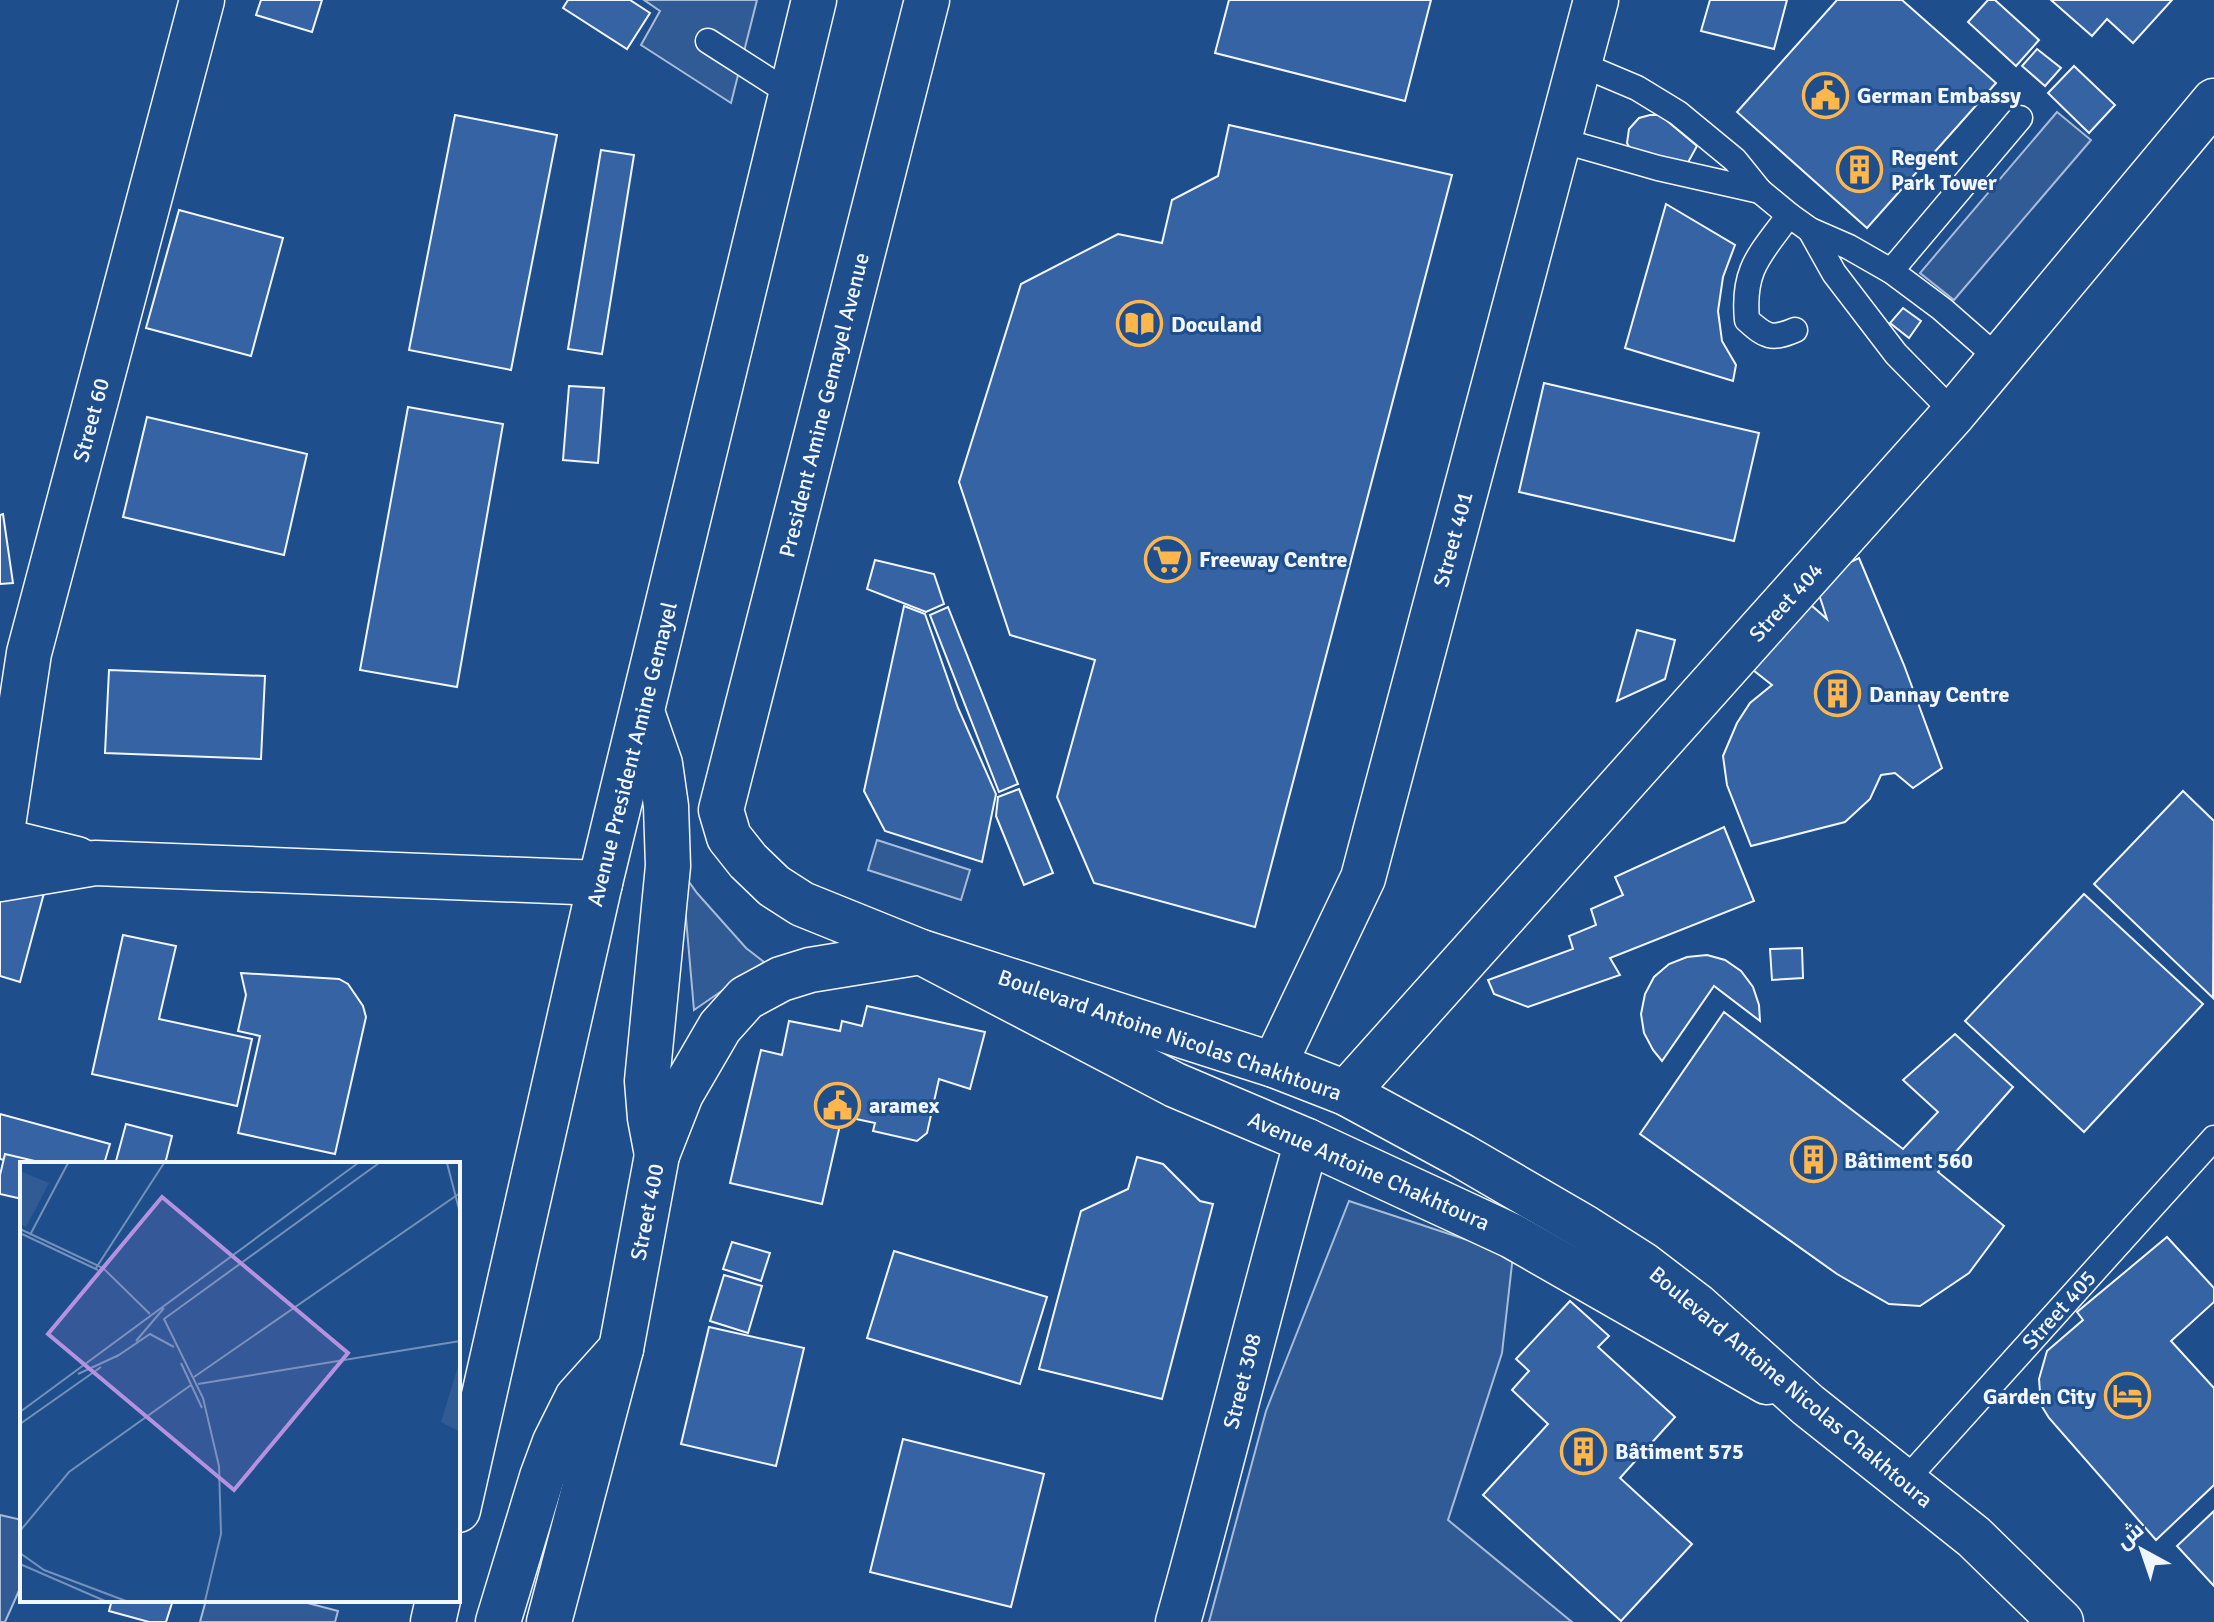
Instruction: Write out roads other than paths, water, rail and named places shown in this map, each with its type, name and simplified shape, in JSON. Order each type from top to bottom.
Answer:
[{"type":"main road","name":"Street 60","points":[[0,842],[29,653],[202,0]]},
{"type":"main road","name":"Avenue President Amine Gemayel","points":[[460,1501],[600,883],[814,0]]},
{"type":"main road","name":"President Amine Gemayel Avenue","points":[[921,952],[802,904],[774,886],[729,837],[721,810],[927,0]]},
{"type":"main road","name":"Street 401","points":[[1274,1065],[1363,878],[1596,0]]},
{"type":"main road","name":"Street 404","points":[[1346,1093],[1954,413],[2214,101]]},
{"type":"main road","points":[[642,712],[660,764],[666,806],[668,866],[647,1081],[657,1155]]},
{"type":"main road","points":[[0,842],[95,863],[600,883]]},
{"type":"main road","points":[[0,879],[95,863]]},
{"type":"main road","name":"Boulevard Antoine Nicolas Chakhtoura","points":[[921,952],[1274,1065],[1346,1093],[1584,1227],[1642,1264],[1697,1306],[1808,1405],[1974,1537],[2061,1622]]},
{"type":"main road","name":"Street 400","points":[[549,1622],[621,1349],[657,1155],[681,1094],[720,1027],[746,998],[781,979],[810,970],[921,952]]},
{"type":"main road","name":"Avenue Antoine Chakhtoura","points":[[921,952],[1175,1085],[1307,1141],[1512,1236],[1808,1405]]},
{"type":"main road","name":"Street 308","points":[[1178,1622],[1307,1141]]},
{"type":"main road","points":[[498,1622],[555,1442],[577,1398],[621,1349]]},
{"type":"main road","points":[[433,1622],[438,1602]]},
{"type":"lane","points":[[708,41],[791,94]]},
{"type":"lane","points":[[1580,64],[1637,88],[1678,113],[1735,160],[1760,191],[1789,215],[1810,230],[1849,247],[1891,271],[1942,309],[1999,359]]},
{"type":"lane","points":[[1891,271],[2020,118]]},
{"type":"lane","points":[[1560,140],[1658,168],[1760,191]]},
{"type":"lane","points":[[1789,215],[1757,259],[1749,275],[1745,297],[1747,320],[1762,333],[1778,337],[1795,330]]},
{"type":"lane","points":[[1810,230],[1834,273],[1896,354],[1954,413]]},
{"type":"lane","name":"Street 405","points":[[1904,1482],[2214,1138]]},
{"type":"place","name":"German Embassy","points":[[1826,95]]},
{"type":"place","name":"Regent Park Tower","points":[[1860,170]]},
{"type":"place","name":"Doculand","points":[[1140,324]]},
{"type":"place","name":"Freeway Centre","points":[[1168,559]]},
{"type":"place","name":"Dannay Centre","points":[[1838,694]]},
{"type":"place","name":"aramex","points":[[838,1105]]},
{"type":"place","name":"Bâtiment 560","points":[[1813,1160]]},
{"type":"place","name":"Garden City","points":[[2127,1396]]},
{"type":"place","name":"Bâtiment 575","points":[[1584,1451]]}]
